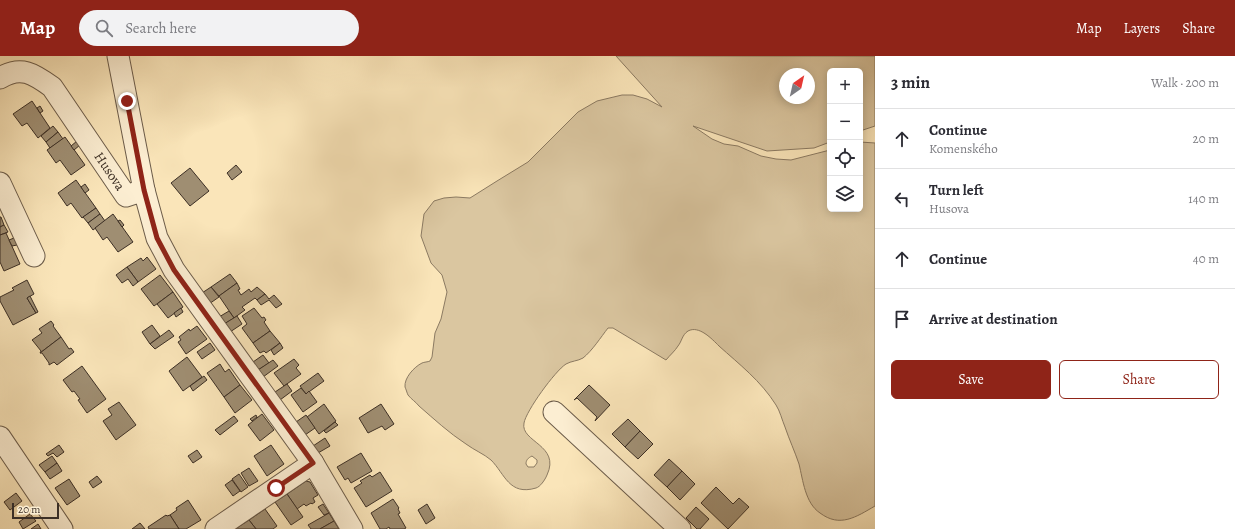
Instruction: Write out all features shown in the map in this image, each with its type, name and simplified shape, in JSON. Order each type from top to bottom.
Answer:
[{"type":"street","points":[[118,56],[144,190]]},
{"type":"street","name":"Husova","points":[[0,78],[8,73],[22,71],[36,75],[52,87],[126,196],[144,190],[157,238],[174,270],[313,463],[352,529]]},
{"type":"street","points":[[0,183],[34,256]]},
{"type":"street","points":[[554,412],[680,529]]},
{"type":"street","points":[[0,437],[62,529]]},
{"type":"street","points":[[216,529],[313,463]]},
{"type":"shaded area","points":[[616,56],[875,56],[875,126],[863,130],[863,68],[827,68],[827,143],[814,148],[767,151],[693,126],[712,139],[724,144],[738,146],[761,156],[776,159],[791,160],[827,151],[827,212],[863,212],[863,142],[875,143],[875,506],[861,514],[848,519],[834,520],[815,509],[803,484],[799,464],[776,405],[764,388],[749,373],[701,331],[688,331],[683,336],[677,348],[666,360],[613,328],[608,328],[593,348],[583,358],[568,363],[561,368],[535,401],[524,423],[524,429],[528,435],[545,450],[549,457],[550,465],[547,475],[542,483],[536,488],[527,490],[514,486],[504,477],[491,460],[448,431],[408,395],[405,384],[410,373],[422,363],[430,361],[432,357],[435,333],[441,319],[447,292],[442,275],[431,263],[421,236],[424,214],[434,201],[456,197],[470,198],[528,162],[578,112],[597,101],[622,95],[633,95],[647,99],[662,107]],"holes":[[[532,456],[537,460],[534,467],[528,467],[526,464],[528,458]]]},
{"type":"building","points":[[32,101],[50,128],[38,138],[27,123],[22,126],[13,114]]},
{"type":"building","points":[[40,106],[43,111],[40,113],[37,108]]},
{"type":"building","points":[[53,126],[58,132],[46,142],[41,136]]},
{"type":"building","points":[[58,132],[63,139],[50,148],[46,142]]},
{"type":"building","points":[[65,137],[85,165],[71,175],[60,160],[56,163],[47,150]]},
{"type":"building","points":[[77,141],[80,145],[74,150],[71,146]]},
{"type":"building","points":[[236,165],[242,172],[232,180],[227,173]]},
{"type":"building","points":[[190,168],[209,191],[190,206],[171,183]]},
{"type":"building","points":[[76,180],[96,208],[82,218],[71,203],[67,206],[58,193]]},
{"type":"building","points":[[85,184],[89,190],[85,193],[81,187]]},
{"type":"building","points":[[96,208],[100,214],[88,223],[83,217]]},
{"type":"building","points":[[100,214],[105,221],[93,230],[88,223]]},
{"type":"building","points":[[113,214],[133,242],[118,252],[107,237],[103,240],[95,228]]},
{"type":"building","points":[[0,217],[4,225],[0,227]]},
{"type":"building","points":[[120,220],[124,225],[122,227],[118,221]]},
{"type":"building","points":[[4,225],[8,232],[0,235],[0,227]]},
{"type":"building","points":[[6,233],[20,264],[4,271],[0,262],[0,235]]},
{"type":"building","points":[[14,238],[17,245],[12,246],[9,240]]},
{"type":"building","points":[[147,257],[156,269],[138,282],[127,267],[141,258],[143,261]]},
{"type":"building","points":[[127,267],[138,282],[133,286],[128,279],[122,283],[116,275]]},
{"type":"building","points":[[230,274],[237,283],[219,296],[211,287]]},
{"type":"building","points":[[160,275],[173,292],[154,306],[141,289]]},
{"type":"building","points":[[27,280],[34,294],[27,298],[36,313],[13,325],[0,301],[0,297],[14,290],[12,288]]},
{"type":"building","points":[[237,283],[240,289],[238,290],[241,295],[249,289],[251,292],[257,287],[265,294],[257,300],[255,298],[242,307],[245,310],[234,318],[219,296]]},
{"type":"building","points":[[211,287],[219,297],[209,304],[202,293]]},
{"type":"building","points":[[173,292],[183,307],[168,318],[157,304]]},
{"type":"building","points":[[265,294],[269,299],[274,295],[282,304],[276,308],[269,300],[261,305],[257,300]]},
{"type":"building","points":[[30,296],[38,312],[36,313],[27,298]]},
{"type":"building","points":[[181,308],[183,312],[176,317],[174,313]]},
{"type":"building","points":[[254,308],[262,318],[264,317],[266,320],[264,322],[270,331],[253,343],[242,328],[247,324],[242,316]]},
{"type":"building","points":[[229,311],[234,318],[224,324],[219,317]]},
{"type":"building","points":[[237,316],[242,324],[230,332],[224,324]]},
{"type":"building","points":[[51,321],[61,337],[40,353],[41,351],[32,340],[42,333],[39,329]]},
{"type":"building","points":[[152,325],[160,336],[150,344],[142,332]]},
{"type":"building","points":[[197,326],[207,339],[186,354],[178,342],[181,340],[179,337],[189,329],[190,331]]},
{"type":"building","points":[[169,330],[174,336],[155,349],[150,344]]},
{"type":"building","points":[[270,331],[280,343],[266,353],[264,351],[260,353],[253,343]]},
{"type":"building","points":[[61,337],[69,349],[71,348],[74,352],[57,365],[54,362],[49,365],[42,353],[40,353]]},
{"type":"building","points":[[210,343],[215,350],[202,359],[197,352]]},
{"type":"building","points":[[280,343],[283,348],[274,355],[271,350]]},
{"type":"building","points":[[263,355],[269,363],[258,370],[253,362]]},
{"type":"building","points":[[187,357],[202,377],[183,391],[169,371]]},
{"type":"building","points":[[294,359],[299,365],[296,368],[301,374],[284,386],[274,373]]},
{"type":"building","points":[[273,360],[278,366],[263,377],[258,370]]},
{"type":"building","points":[[220,364],[225,372],[229,369],[240,385],[224,397],[207,373]]},
{"type":"building","points":[[82,366],[106,399],[87,413],[78,400],[80,399],[74,391],[72,392],[63,380]]},
{"type":"building","points":[[318,373],[324,381],[306,394],[300,386]]},
{"type":"building","points":[[204,376],[207,380],[193,391],[190,386]]},
{"type":"building","points":[[287,384],[292,391],[280,400],[275,392]]},
{"type":"building","points":[[240,385],[252,400],[235,413],[224,397]]},
{"type":"building","points":[[589,385],[610,405],[595,421],[597,417],[577,398],[574,400]]},
{"type":"building","points":[[301,388],[306,394],[309,391],[317,402],[303,412],[291,395]]},
{"type":"building","points":[[119,402],[136,425],[116,440],[103,421],[112,415],[108,409]]},
{"type":"building","points":[[324,404],[336,421],[319,434],[307,417]]},
{"type":"building","points":[[381,404],[394,424],[385,430],[382,426],[368,433],[359,418]]},
{"type":"building","points":[[262,414],[274,430],[260,441],[248,425]]},
{"type":"building","points":[[256,415],[257,417],[252,421],[250,419]]},
{"type":"building","points":[[306,415],[315,428],[305,435],[296,422]]},
{"type":"building","points":[[234,416],[238,421],[220,435],[215,430]]},
{"type":"building","points":[[628,419],[640,431],[625,447],[612,434]]},
{"type":"building","points":[[335,422],[338,425],[326,433],[324,431]]},
{"type":"building","points":[[640,431],[653,444],[638,459],[625,447]]},
{"type":"building","points":[[325,438],[330,446],[318,453],[313,446]]},
{"type":"building","points":[[59,445],[64,452],[57,457],[53,453],[48,456],[46,454]]},
{"type":"building","points":[[271,445],[284,464],[267,476],[254,456]]},
{"type":"building","points":[[197,450],[202,457],[193,463],[188,456]]},
{"type":"building","points":[[361,453],[372,471],[351,483],[348,478],[345,480],[337,467]]},
{"type":"building","points":[[52,456],[57,463],[45,472],[39,465]]},
{"type":"building","points":[[669,459],[682,471],[667,487],[654,475]]},
{"type":"building","points":[[57,463],[62,471],[50,479],[45,472]]},
{"type":"building","points":[[249,468],[258,481],[249,486],[241,473]]},
{"type":"building","points":[[682,471],[695,484],[680,500],[667,487]]},
{"type":"building","points":[[380,472],[392,491],[366,507],[354,488],[362,483],[360,481],[370,475],[372,477]]},
{"type":"building","points":[[239,474],[248,487],[241,492],[232,479]]},
{"type":"building","points":[[97,476],[102,482],[93,488],[89,482]]},
{"type":"building","points":[[69,479],[80,496],[67,505],[55,488]]},
{"type":"building","points":[[232,480],[240,491],[233,496],[225,485]]},
{"type":"building","points":[[306,481],[310,482],[318,495],[313,498],[315,502],[312,504],[311,503],[306,506],[304,504],[297,509],[287,494]]},
{"type":"building","points":[[716,487],[733,504],[739,498],[749,507],[728,529],[701,503]]},
{"type":"building","points":[[16,493],[22,501],[10,510],[4,502]]},
{"type":"building","points":[[287,494],[303,517],[291,525],[275,502]]},
{"type":"building","points":[[393,499],[399,508],[400,513],[398,514],[406,528],[390,529],[389,527],[386,529],[380,529],[371,513]]},
{"type":"building","points":[[188,500],[201,520],[186,529],[179,529],[170,515],[177,510],[176,508]]},
{"type":"building","points":[[323,504],[329,513],[324,515],[318,507]]},
{"type":"building","points":[[427,504],[435,518],[426,524],[418,510]]},
{"type":"building","points":[[696,507],[709,519],[700,529],[697,529],[686,518]]},
{"type":"building","points":[[265,509],[277,526],[273,529],[256,529],[249,520]]},
{"type":"building","points":[[329,513],[334,521],[320,529],[311,529],[308,525]]},
{"type":"building","points":[[30,514],[36,521],[23,529],[19,522]]},
{"type":"building","points":[[166,515],[170,515],[179,529],[149,529],[148,527]]},
{"type":"building","points":[[249,520],[256,529],[235,529]]},
{"type":"building","points":[[334,521],[339,529],[320,529]]},
{"type":"building","points":[[140,523],[145,529],[132,529]]},
{"type":"building","points":[[38,524],[41,529],[31,529]]},
{"type":"route","points":[[127,101],[144,190],[157,238],[174,270],[313,463],[276,488]]}]
